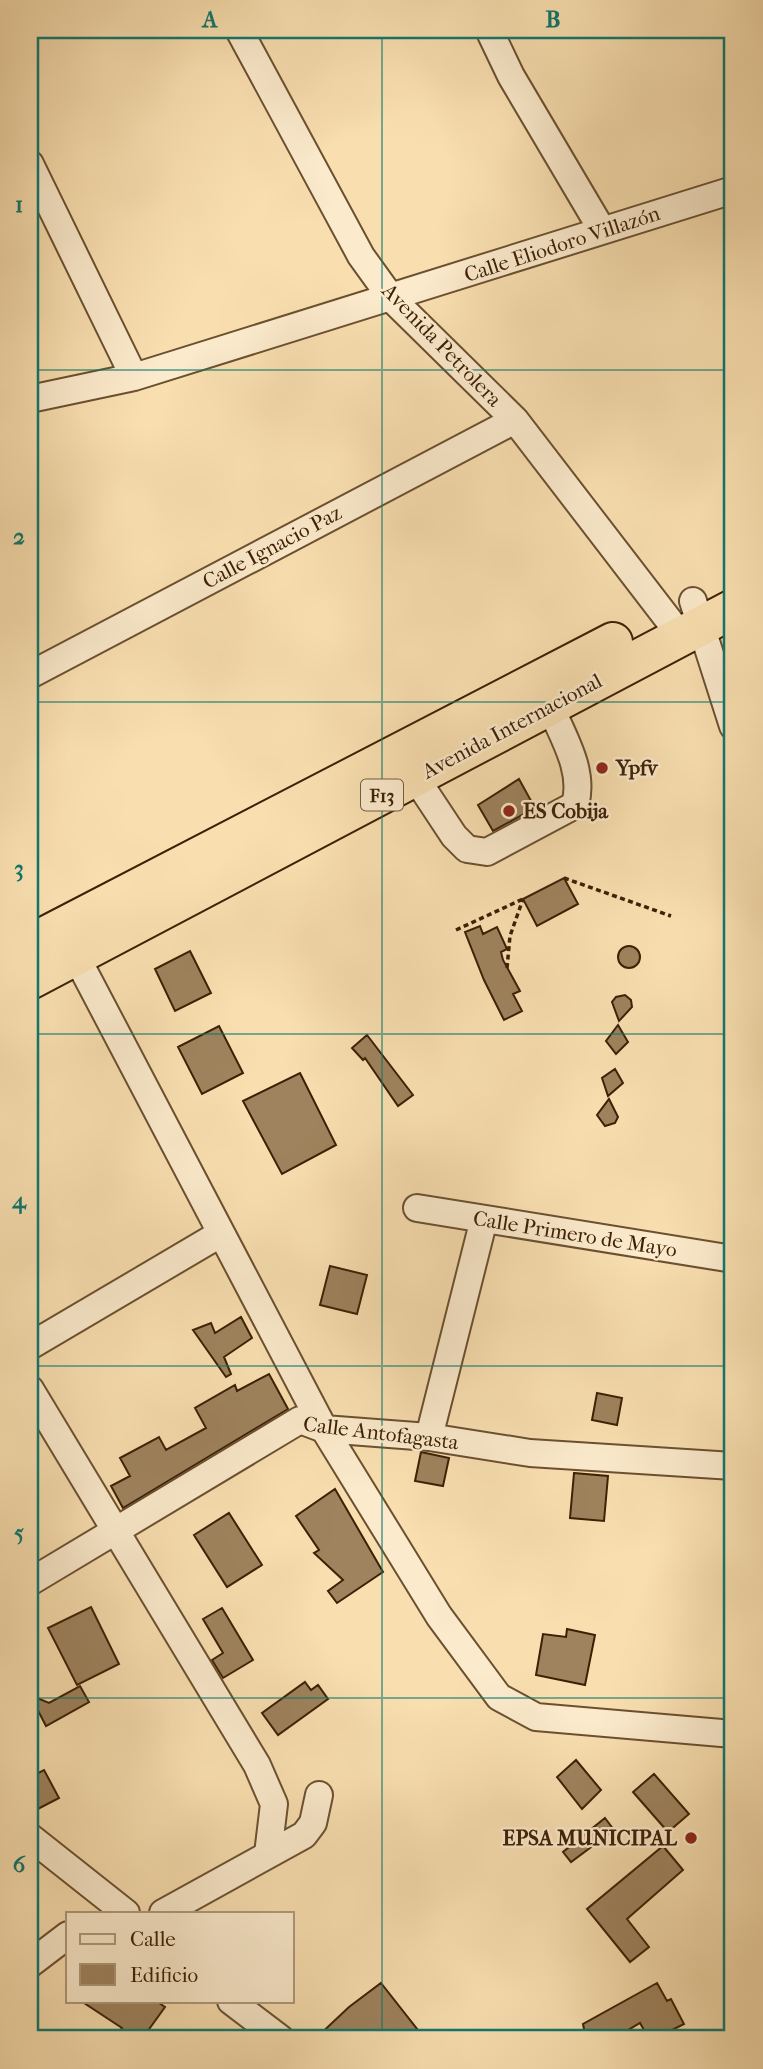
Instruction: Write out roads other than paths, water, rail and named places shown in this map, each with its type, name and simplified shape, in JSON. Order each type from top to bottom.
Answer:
[{"type":"highway","name":"Avenida Internacional","points":[[56,943],[415,777],[550,706],[695,617],[733,580]]},
{"type":"highway","name":"Avenida Internacional","points":[[30,980],[56,943],[695,617]]},
{"type":"street","name":"Avenida Petrolera","points":[[239,30],[361,256],[392,299],[515,419],[695,617],[733,726]]},
{"type":"street","points":[[489,30],[511,76],[602,230]]},
{"type":"street","points":[[30,164],[134,377]]},
{"type":"street","name":"Calle Eliodoro Villazón","points":[[30,399],[134,377],[392,299],[733,190]]},
{"type":"street","name":"Calle Ignacio Paz","points":[[30,675],[515,419]]},
{"type":"street","points":[[415,777],[454,836],[467,849],[487,852],[575,805],[579,789],[576,771],[550,706]]},
{"type":"street","points":[[56,943],[220,1234],[324,1429],[439,1616],[499,1697],[536,1717],[733,1734]]},
{"type":"street","name":"Calle Primero de Mayo","points":[[417,1208],[733,1259]]},
{"type":"street","points":[[429,1437],[484,1219]]},
{"type":"street","points":[[30,1346],[220,1234]]},
{"type":"street","points":[[30,1388],[257,1765],[274,1804],[268,1854]]},
{"type":"street","name":"Calle Antofagasta","points":[[30,1582],[300,1420],[324,1429],[429,1437],[530,1452],[733,1466]]},
{"type":"street","points":[[165,1912],[304,1835],[313,1823],[319,1795]]},
{"type":"street","points":[[30,1838],[113,1910]]},
{"type":"street","points":[[30,1964],[66,1937]]},
{"type":"street","points":[[232,2002],[281,2039]]},
{"type":"place","name":"Ypfv","points":[[602,768]]},
{"type":"place","name":"ES Cobija","points":[[509,811]]},
{"type":"place","name":"EPSA MUNICIPAL","points":[[691,1838]]}]
